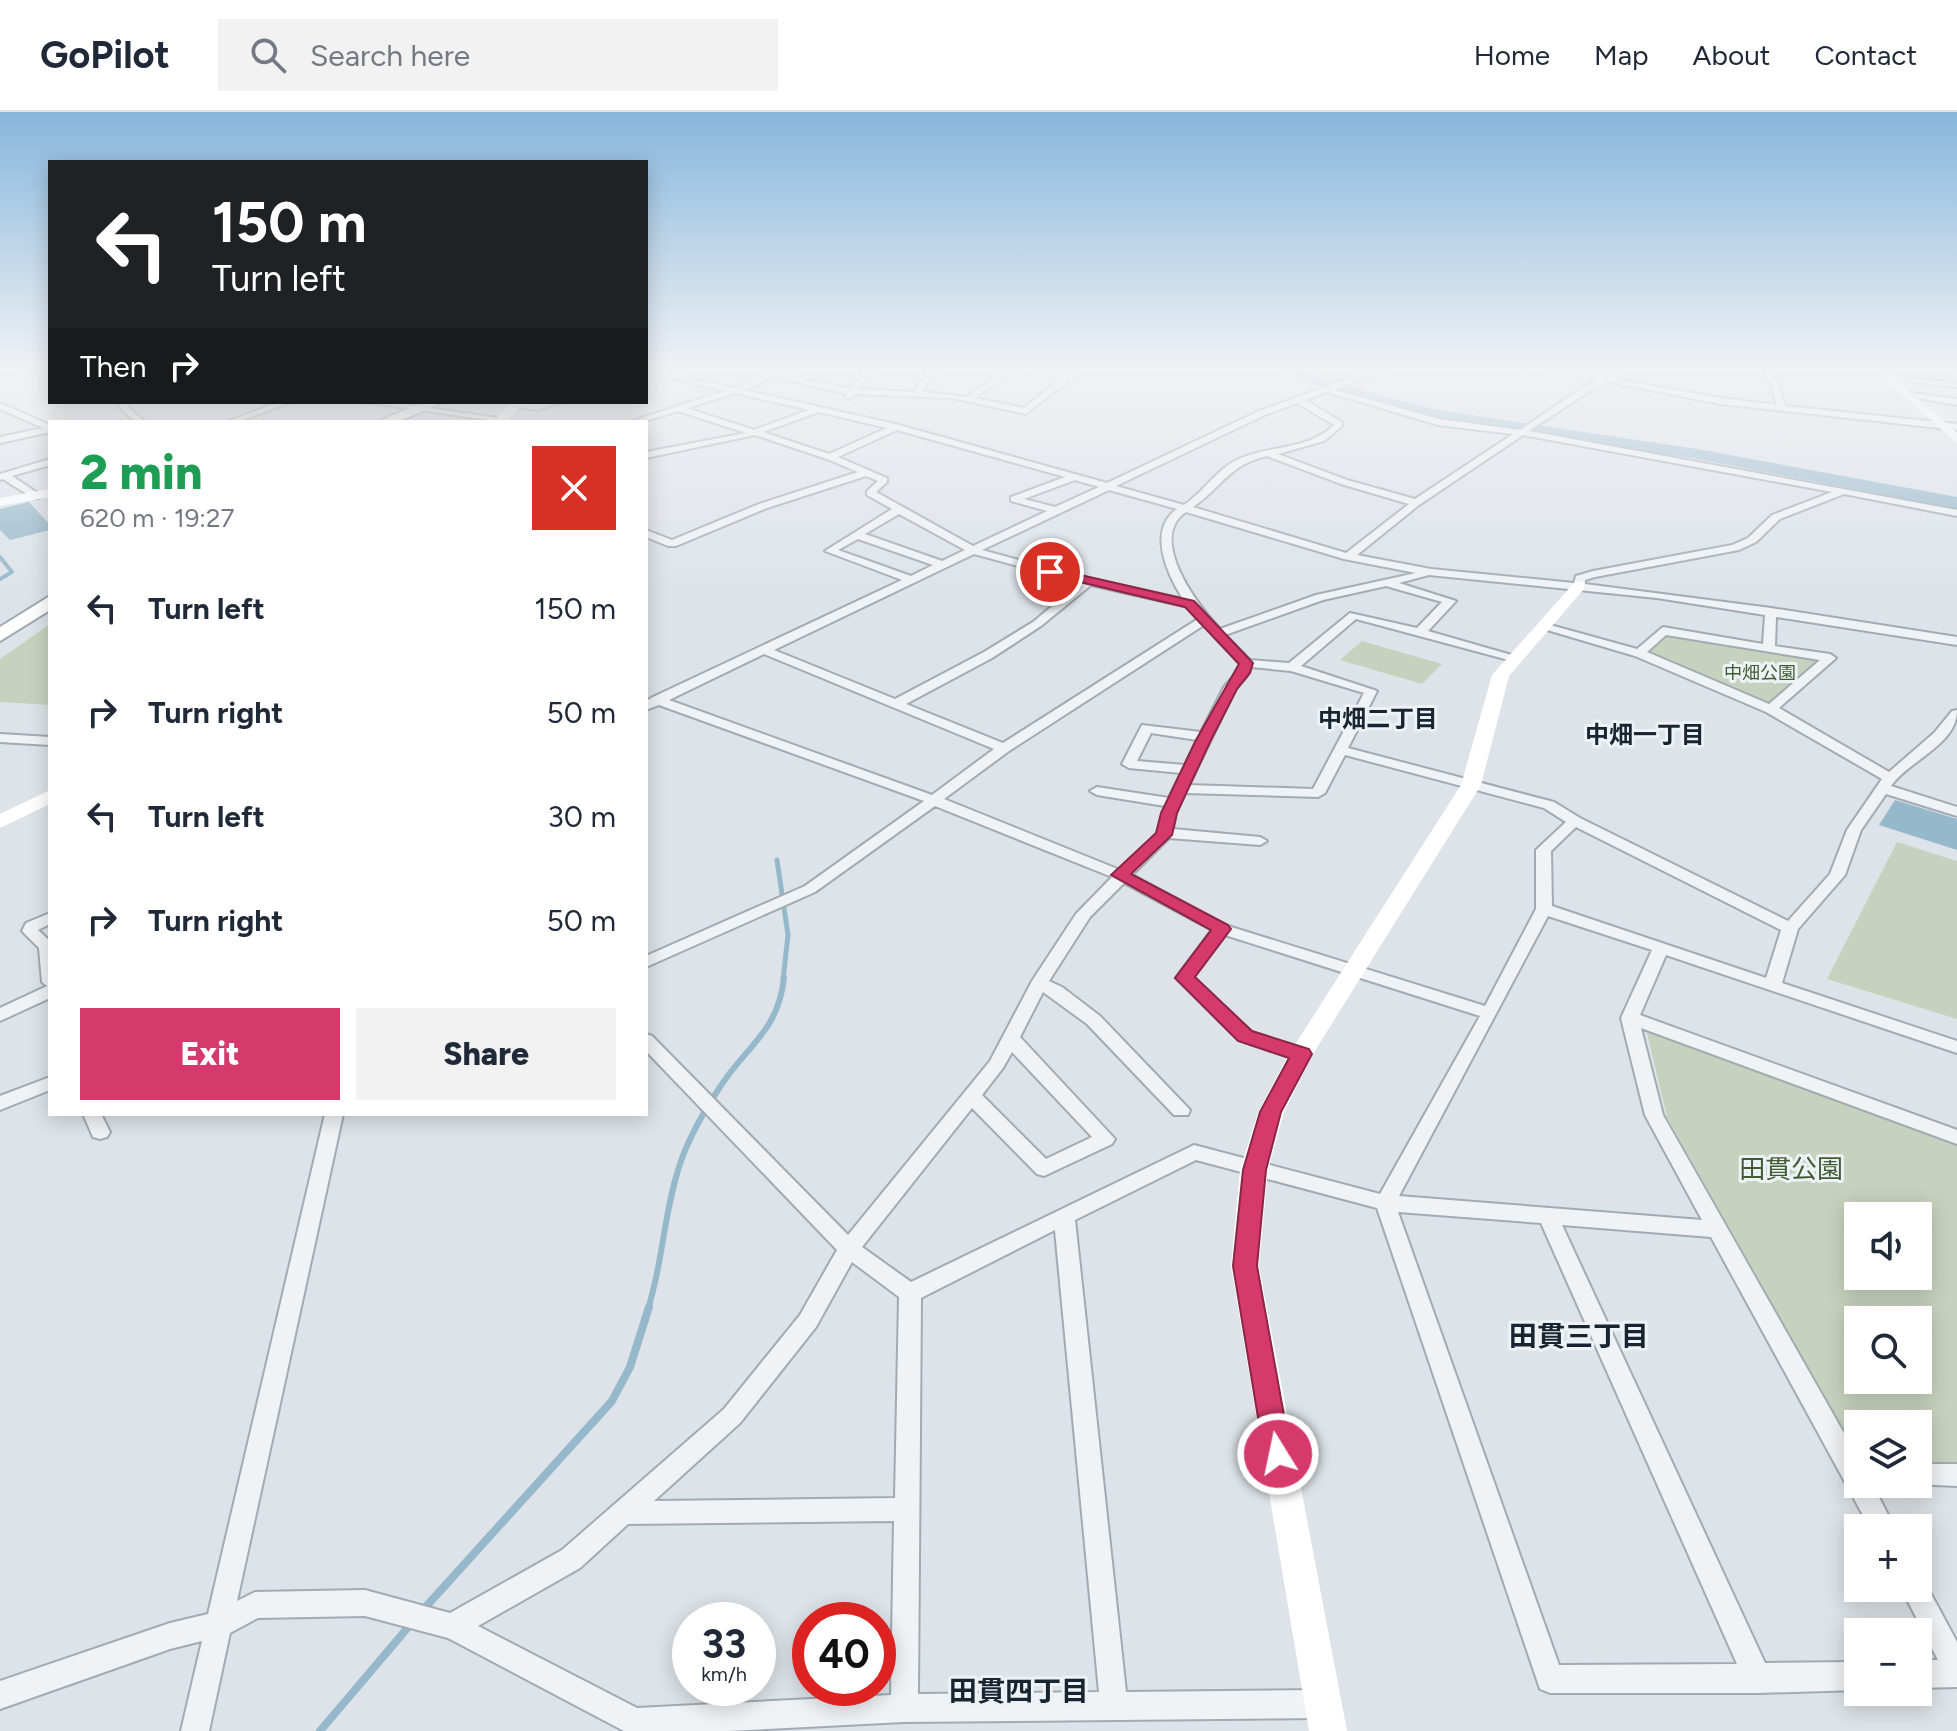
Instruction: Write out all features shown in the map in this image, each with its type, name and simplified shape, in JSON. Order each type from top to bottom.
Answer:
[{"type":"main road","points":[[0,635],[48,603]]},
{"type":"street","points":[[648,455],[700,445]]},
{"type":"street","points":[[789,445],[830,457],[884,480],[870,493],[974,551],[1088,582],[1190,604]]},
{"type":"street","points":[[830,457],[857,445]]},
{"type":"street","points":[[959,445],[1348,557],[1431,572],[1579,586],[1771,611],[1957,641]]},
{"type":"street","points":[[652,703],[1198,445]]},
{"type":"street","points":[[1097,791],[1177,796],[1318,793],[1371,691],[1292,667],[1246,663],[1190,604],[1179,587],[1168,548],[1168,524],[1175,515],[1188,509],[1238,462],[1302,445]]},
{"type":"street","points":[[1348,557],[1416,503],[1501,445]]},
{"type":"street","points":[[1588,445],[1957,513]]},
{"type":"street","points":[[1269,453],[1344,482],[1416,503]]},
{"type":"street","points":[[2,476],[48,463]]},
{"type":"street","points":[[648,534],[672,544],[774,502],[866,473]]},
{"type":"street","points":[[2,476],[43,494]]},
{"type":"street","points":[[1057,511],[1014,499],[1075,477]]},
{"type":"street","points":[[0,1695],[170,1636],[220,1624],[255,1605],[365,1603],[452,1626],[635,1726],[904,1708],[1114,1706],[1325,1717],[1245,1266],[1254,1170],[1271,1112],[1301,1054],[1471,785],[1501,675],[1579,586],[1580,578],[1735,548],[1752,540],[1776,517],[1843,491]]},
{"type":"street","points":[[0,502],[43,494]]},
{"type":"street","points":[[900,509],[830,551],[912,580]]},
{"type":"street","points":[[857,535],[943,565]]},
{"type":"street","points":[[1219,633],[1320,597],[1431,572]]},
{"type":"street","points":[[894,705],[1024,632],[1088,582]]},
{"type":"street","points":[[1386,582],[1450,601],[1419,633]]},
{"type":"street","points":[[1769,647],[1771,611]]},
{"type":"street","points":[[1292,667],[1354,615],[1516,658]]},
{"type":"street","points":[[648,961],[810,889],[1004,748],[1204,620]]},
{"type":"street","points":[[1543,627],[1639,653],[1771,709],[1887,783],[1957,812]]},
{"type":"street","points":[[1639,653],[1663,631],[1830,658],[1771,709]]},
{"type":"street","points":[[764,650],[1004,748]]},
{"type":"street","points":[[452,1626],[571,1559],[732,1416],[808,1321],[849,1249],[997,1064],[1039,983],[1084,914],[1164,833],[1189,770],[1230,687],[1243,673],[1246,663]]},
{"type":"street","points":[[652,703],[933,800],[1120,875],[1222,929],[1490,1013]]},
{"type":"street","points":[[1772,987],[1790,928],[1837,875],[1854,830],[1887,783],[1939,736],[1957,714]]},
{"type":"street","points":[[1189,770],[1129,764],[1147,728],[1205,737]]},
{"type":"street","points":[[0,738],[48,741]]},
{"type":"street","points":[[1342,750],[1549,805],[1575,821],[1790,928]]},
{"type":"street","points":[[0,822],[48,797]]},
{"type":"street","points":[[1575,821],[1543,850],[1544,909],[1385,1203],[1550,1679],[1844,1676]]},
{"type":"street","points":[[1164,833],[1260,841]]},
{"type":"street","points":[[1544,909],[1957,1047]]},
{"type":"street","points":[[48,919],[32,926],[30,931],[47,947],[48,959]]},
{"type":"street","points":[[1222,929],[1184,978],[1245,1036],[1301,1054]]},
{"type":"street","points":[[1660,950],[1630,1018],[1654,1115],[1844,1454]]},
{"type":"street","points":[[1039,983],[1053,987],[1094,1023],[1181,1110]]},
{"type":"street","points":[[0,1015],[48,992]]},
{"type":"street","points":[[1630,1018],[1957,1137]]},
{"type":"street","points":[[971,1095],[1044,1169],[1105,1139],[1010,1038]]},
{"type":"street","points":[[648,1042],[849,1249],[910,1293]]},
{"type":"street","points":[[0,1103],[48,1084]]},
{"type":"street","points":[[93,1116],[100,1132]]},
{"type":"street","points":[[195,1731],[334,1116]]},
{"type":"street","points":[[910,1293],[1194,1152],[1385,1203],[1716,1229]]},
{"type":"street","points":[[1548,1216],[1758,1679]]},
{"type":"street","points":[[1064,1217],[1114,1706]]},
{"type":"street","points":[[904,1708],[910,1293]]},
{"type":"street","points":[[1932,1475],[1957,1475]]},
{"type":"street","points":[[625,1513],[907,1509]]},
{"type":"street","points":[[1921,1602],[1957,1671],[1932,1673]]},
{"type":"green space","points":[[48,625],[48,705],[0,702],[0,659]]},
{"type":"green space","name":"中畑公園","points":[[1668,635],[1821,659],[1767,703],[1648,653]]},
{"type":"green space","points":[[1362,641],[1442,664],[1422,684],[1340,660]]},
{"type":"green space","points":[[1897,842],[1957,861],[1957,1019],[1827,979]]},
{"type":"green space","name":"田貫公園","points":[[1646,1029],[1957,1143],[1957,1464],[1932,1464],[1932,1410],[1844,1410],[1844,1431],[1667,1117]]},
{"type":"water","points":[[29,502],[48,523],[48,530],[10,540],[0,530],[0,509]]},
{"type":"water","points":[[1895,800],[1957,819],[1957,850],[1879,825]]},
{"type":"waterway","points":[[1634,445],[1957,503]]},
{"type":"waterway","points":[[0,557],[12,572],[0,579]]},
{"type":"waterway","points":[[777,860],[788,935],[783,980]]},
{"type":"waterway","points":[[648,1309],[670,1200],[684,1154],[697,1124],[720,1087],[768,1025],[781,997],[784,978]]},
{"type":"waterway","points":[[422,1611],[612,1401],[630,1367],[649,1307]]},
{"type":"waterway","points":[[320,1731],[410,1625]]},
{"type":"district","name":"中畑二丁目","points":[[1378,718]]},
{"type":"district","name":"中畑一丁目","points":[[1645,734]]},
{"type":"district","name":"田貫三丁目","points":[[1579,1336]]},
{"type":"district","name":"田貫四丁目","points":[[1019,1691]]},
{"type":"route","points":[[1050,572],[1190,604],[1246,663],[1203,740],[1169,813],[1164,835],[1120,875],[1222,929],[1184,978],[1245,1036],[1301,1054],[1271,1112],[1254,1170],[1245,1266],[1278,1454]]}]
